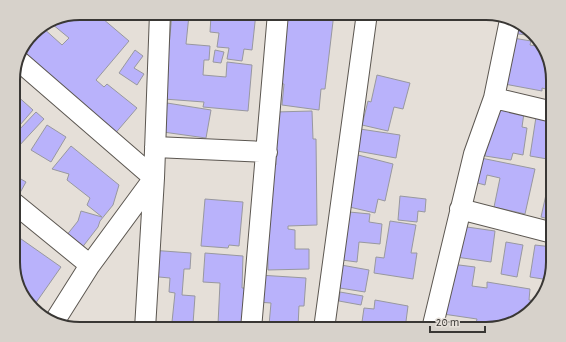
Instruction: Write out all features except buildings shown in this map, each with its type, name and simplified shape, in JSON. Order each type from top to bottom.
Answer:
[{"type":"street","points":[[145,322],[154,178],[160,20]]},
{"type":"street","points":[[252,322],[277,20]]},
{"type":"street","points":[[325,322],[366,20]]},
{"type":"street","points":[[434,322],[474,154],[494,98],[509,25]]},
{"type":"street","points":[[22,64],[154,178]]},
{"type":"street","points":[[494,98],[546,110]]},
{"type":"street","points":[[155,148],[267,152]]},
{"type":"street","points":[[57,317],[90,265],[154,178]]},
{"type":"street","points":[[20,208],[90,265]]},
{"type":"street","points":[[460,209],[546,231]]}]
